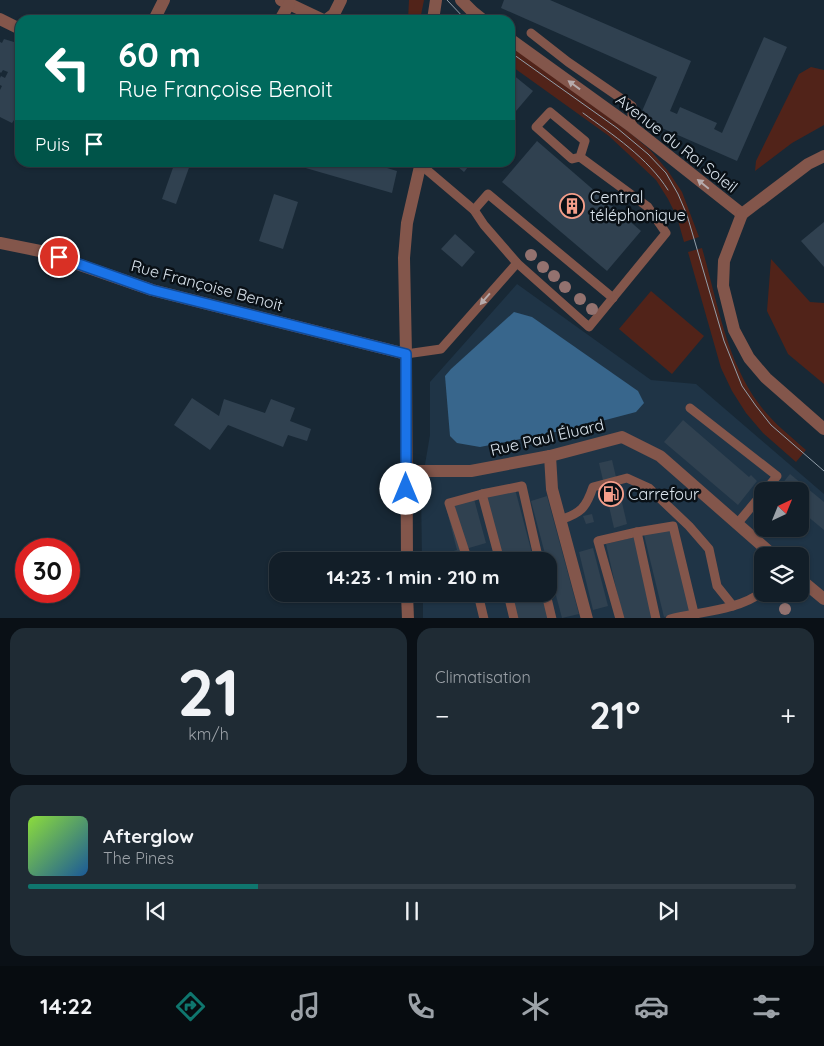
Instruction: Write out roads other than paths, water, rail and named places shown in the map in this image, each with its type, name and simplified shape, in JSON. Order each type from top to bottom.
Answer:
[{"type":"street","points":[[156,15],[164,0]]},
{"type":"street","points":[[332,15],[341,0]]},
{"type":"street","points":[[434,15],[436,0]]},
{"type":"street","points":[[461,0],[477,15]]},
{"type":"street","points":[[281,15],[285,2],[313,15]]},
{"type":"street","points":[[0,19],[15,26]]},
{"type":"street","name":"Avenue du Roi Soleil","points":[[515,43],[632,127],[742,214],[808,164],[824,156]]},
{"type":"street","points":[[407,552],[404,258],[407,223],[420,167]]},
{"type":"street","points":[[742,214],[724,261],[723,286],[734,330],[749,358],[766,378],[824,428]]},
{"type":"street","name":"Rue Françoise Benoit","points":[[0,243],[40,251],[152,290],[406,354]]},
{"type":"street","name":"Rue Paul Éluard","points":[[406,471],[471,471],[550,456],[622,437],[660,456],[764,547]]},
{"type":"street","points":[[550,456],[552,489],[587,618]]},
{"type":"street","points":[[809,586],[824,599]]},
{"type":"street","points":[[408,602],[408,618]]},
{"type":"lane","points":[[531,33],[568,62],[632,106],[632,127]]},
{"type":"lane","points":[[424,167],[474,210],[484,225],[517,263],[589,327],[666,233],[648,207],[580,157],[572,158],[536,127],[550,112],[585,141],[580,157]]},
{"type":"lane","points":[[474,210],[488,194],[613,298]]},
{"type":"lane","points":[[406,354],[441,349],[517,263]]},
{"type":"lane","points":[[690,408],[778,476],[773,482]]},
{"type":"lane","points":[[560,520],[577,514],[587,503],[593,488],[627,478],[649,488],[690,526],[709,549],[717,586],[733,606]]},
{"type":"lane","points":[[465,552],[449,503],[522,486],[537,552]]},
{"type":"lane","points":[[482,494],[498,552]]},
{"type":"lane","points":[[737,524],[754,504]]},
{"type":"lane","points":[[620,618],[598,541],[673,526],[694,613]]},
{"type":"lane","points":[[637,532],[656,618]]},
{"type":"lane","points":[[670,618],[733,606],[754,599]]},
{"type":"lane","points":[[480,602],[484,618]]},
{"type":"lane","points":[[510,602],[514,618]]},
{"type":"lane","points":[[548,602],[552,618]]},
{"type":"water","points":[[514,312],[532,317],[638,391],[644,403],[636,412],[575,428],[480,447],[457,443],[450,436],[445,376]]},
{"type":"tram line","points":[[447,0],[461,15]]},
{"type":"tram line","points":[[515,56],[617,128],[648,154],[666,173],[687,215],[724,341],[742,386],[771,425],[824,471]]},
{"type":"tram line","points":[[583,113],[640,157],[660,178],[668,190]]},
{"type":"place","name":"Central téléphonique","points":[[572,206]]},
{"type":"place","name":"Carrefour","points":[[611,494]]}]
